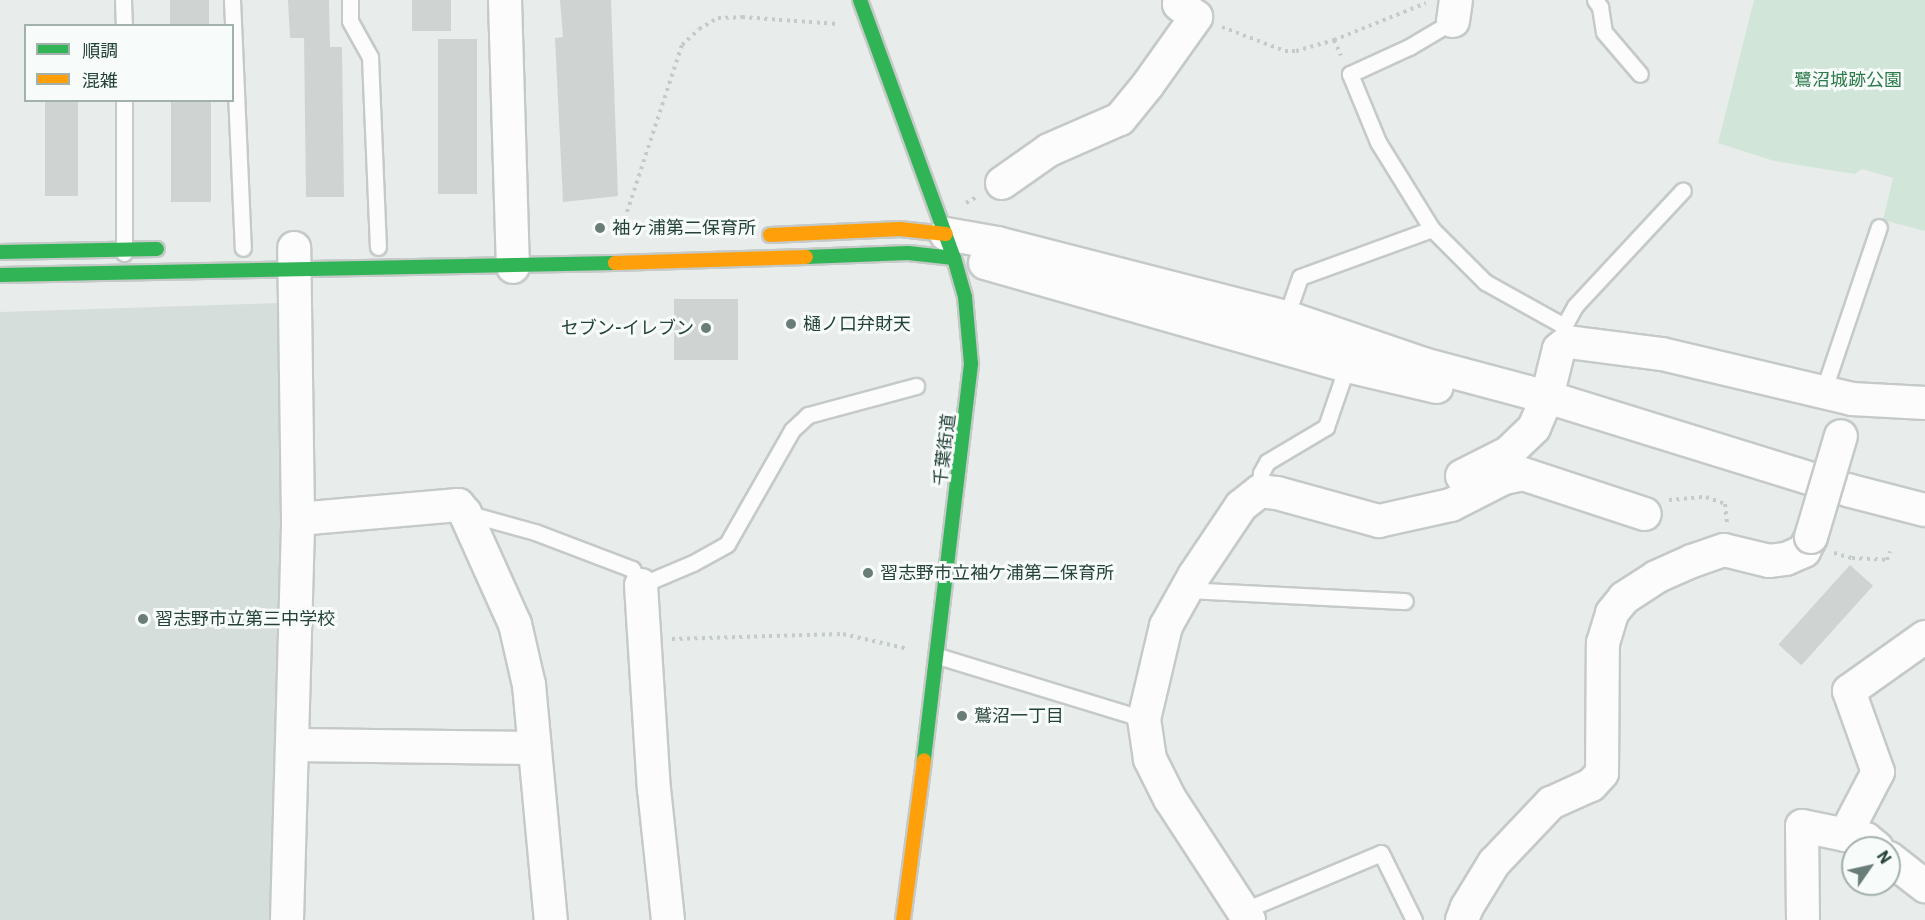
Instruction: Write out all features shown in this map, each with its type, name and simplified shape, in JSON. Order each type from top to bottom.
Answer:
[{"type":"main road","name":"千葉街道","points":[[860,0],[950,246],[965,297],[971,386],[903,920]]},
{"type":"main road","points":[[760,235],[900,230],[950,246]]},
{"type":"main road","points":[[0,275],[123,273],[295,253],[512,251],[908,253],[950,246]]},
{"type":"main road","points":[[0,252],[172,249]]},
{"type":"street","points":[[505,0],[512,251]]},
{"type":"street","points":[[1002,183],[1049,150],[1120,119],[1147,86],[1182,5]]},
{"type":"street","points":[[950,246],[997,243],[1286,317],[1925,528]]},
{"type":"street","points":[[950,246],[1001,266],[1347,366],[1545,404],[1925,510]]},
{"type":"street","points":[[287,920],[298,519],[295,253]]},
{"type":"street","points":[[1451,506],[1445,485],[1508,453],[1534,428],[1545,404],[1558,349],[1566,334],[1837,395],[1925,403]]},
{"type":"street","points":[[1462,920],[1467,907],[1494,863],[1551,803],[1591,786],[1602,773],[1603,643],[1612,613],[1624,598],[1656,577],[1692,561],[1730,550],[1769,561],[1786,559],[1822,545],[1841,436],[1837,395]]},
{"type":"street","points":[[1247,915],[1170,799],[1150,759],[1144,719],[1166,626],[1186,590],[1241,506],[1260,491],[1277,493],[1379,521],[1451,506],[1504,478],[1522,474],[1645,514]]},
{"type":"street","points":[[298,519],[458,505],[465,513],[515,624],[529,686],[551,920]]},
{"type":"street","points":[[641,585],[654,789],[668,920]]},
{"type":"street","points":[[1845,835],[1878,772],[1849,691],[1924,643]]},
{"type":"street","points":[[292,745],[534,748]]},
{"type":"street","points":[[1803,920],[1802,826],[1850,836]]},
{"type":"street","points":[[1901,867],[1925,886]]},
{"type":"lane","points":[[123,0],[124,24]]},
{"type":"lane","points":[[232,0],[233,24]]},
{"type":"lane","points":[[351,0],[350,21],[370,57],[377,247]]},
{"type":"lane","points":[[1595,0],[1600,7],[1604,32],[1640,74]]},
{"type":"lane","points":[[1447,7],[1409,48],[1350,74],[1378,142],[1432,229],[1485,282],[1566,334],[1575,306],[1683,190]]},
{"type":"lane","points":[[234,45],[243,248]]},
{"type":"lane","points":[[123,273],[124,102]]},
{"type":"lane","points":[[1837,395],[1879,227]]},
{"type":"lane","points":[[1286,317],[1300,277],[1432,229]]},
{"type":"lane","points":[[1260,491],[1262,474],[1267,462],[1326,427],[1347,366]]},
{"type":"lane","points":[[465,513],[535,532],[632,569],[641,585],[693,563],[727,544],[792,430],[808,415],[916,386]]},
{"type":"lane","points":[[1186,590],[1405,601]]},
{"type":"lane","points":[[938,656],[1144,719]]},
{"type":"lane","points":[[1247,915],[1382,853],[1414,920]]},
{"type":"path","points":[[1182,5],[1285,51],[1296,51],[1447,7]]},
{"type":"path","points":[[627,212],[682,45],[699,29],[718,18],[742,17],[840,24]]},
{"type":"path","points":[[1645,514],[1655,501],[1706,497],[1725,504],[1730,550]]},
{"type":"path","points":[[1822,545],[1852,558],[1887,560],[1890,550]]},
{"type":"path","points":[[644,640],[843,634],[938,656]]},
{"type":"shaded area","name":"習志野市立第三中学校","points":[[280,303],[290,317],[283,920],[0,920],[0,312]]},
{"type":"green space","name":"鷺沼城跡公園","points":[[1754,0],[1925,0],[1925,231],[1883,220],[1893,178],[1862,169],[1855,174],[1774,161],[1718,143]]},
{"type":"building","points":[[170,0],[209,0],[209,24],[170,24]]},
{"type":"building","points":[[288,0],[329,0],[330,47],[342,47],[344,197],[306,197],[304,38],[290,38]]},
{"type":"building","points":[[412,0],[451,0],[451,31],[412,31]]},
{"type":"building","points":[[560,0],[611,0],[618,196],[563,202],[555,38],[563,37]]},
{"type":"building","points":[[438,39],[477,39],[477,194],[438,194]]},
{"type":"building","points":[[45,102],[78,102],[78,196],[45,196]]},
{"type":"building","points":[[171,102],[211,102],[211,202],[171,202]]},
{"type":"building","points":[[674,299],[738,299],[738,360],[674,360]]},
{"type":"building","points":[[1850,565],[1873,586],[1801,665],[1778,645]]},
{"type":"traffic: fast","points":[[860,0],[954,258],[965,297],[971,364],[924,760]]},
{"type":"traffic: fast","points":[[0,252],[157,249]]},
{"type":"traffic: fast","points":[[806,257],[908,253],[954,258]]},
{"type":"traffic: fast","points":[[0,275],[615,263]]},
{"type":"traffic: slow","points":[[770,235],[900,229],[946,234]]},
{"type":"traffic: slow","points":[[615,263],[806,257]]},
{"type":"traffic: slow","points":[[903,920],[924,760]]},
{"type":"place","name":"袖ヶ浦第二保育所","points":[[600,228]]},
{"type":"place","name":"樋ノ口弁財天","points":[[791,324]]},
{"type":"place","name":"セブン-イレブン","points":[[706,328]]},
{"type":"place","name":"習志野市立袖ケ浦第二保育所","points":[[868,573]]},
{"type":"place","name":"習志野市立第三中学校","points":[[143,619]]},
{"type":"place","name":"鷲沼一丁目","points":[[962,716]]}]
